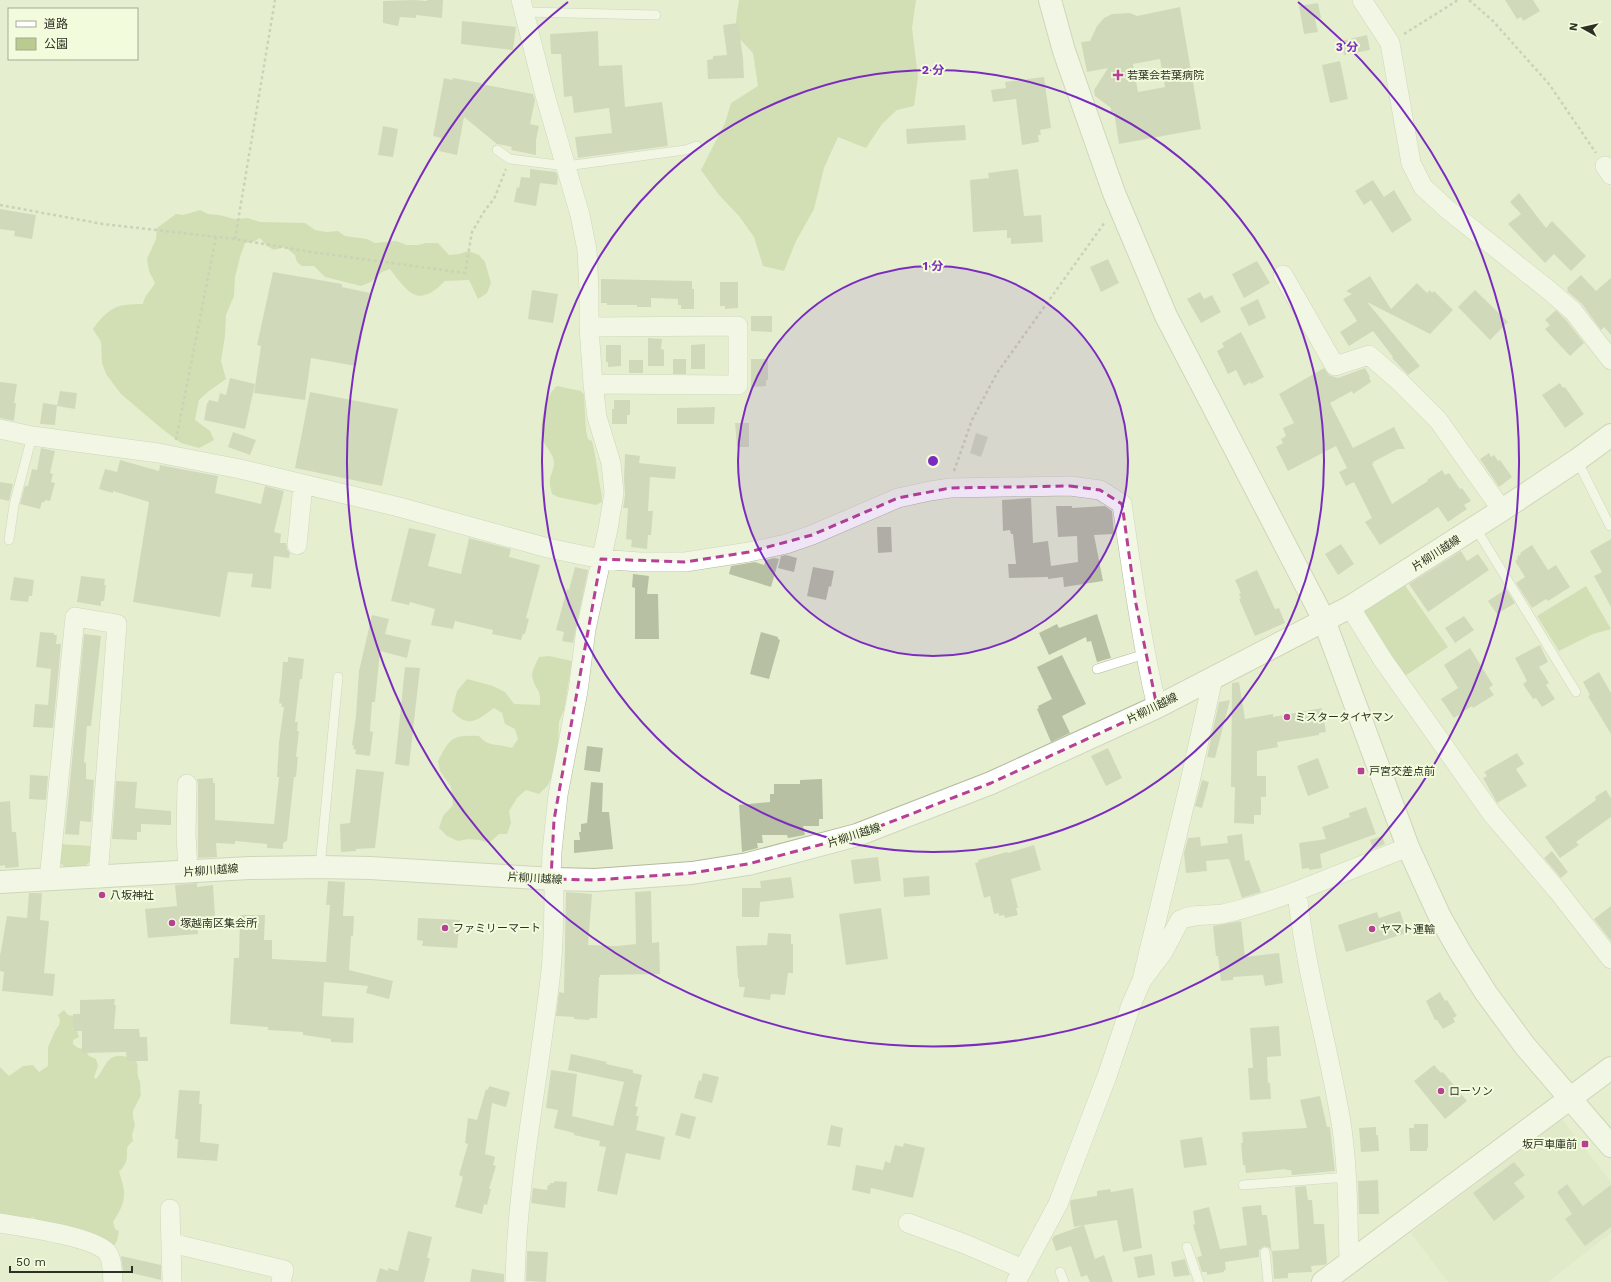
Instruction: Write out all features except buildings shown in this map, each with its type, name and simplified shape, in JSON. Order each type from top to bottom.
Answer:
[{"type":"main road","points":[[1050,0],[1064,51],[1118,204],[1166,316],[1324,620],[1408,846],[1440,917],[1482,988],[1525,1046],[1611,1146]]},
{"type":"main road","name":"片柳川越線","points":[[0,882],[98,878],[249,868],[320,867],[370,868],[552,879],[595,880],[699,872],[748,864],[857,835],[990,783],[1157,707],[1350,607],[1502,510],[1577,460],[1611,435]]},
{"type":"main road","points":[[1323,1282],[1611,1068]]},
{"type":"street","points":[[1362,0],[1390,43],[1411,163],[1423,187],[1447,209],[1551,292],[1573,312],[1611,360]]},
{"type":"street","points":[[515,1282],[516,1254],[526,1147],[551,969],[552,851],[557,801],[573,720],[586,629],[614,493],[610,463],[597,417],[593,384],[589,327],[587,250],[580,215],[522,6]]},
{"type":"street","points":[[1283,275],[1335,366],[1369,355],[1399,381],[1438,420],[1502,510]]},
{"type":"street","points":[[589,327],[738,326],[738,385],[593,384]]},
{"type":"street","points":[[0,429],[32,436],[173,456],[240,469],[400,507],[548,548],[601,559],[639,562],[685,562],[749,552],[786,544],[812,535],[898,498],[930,491],[950,488],[1070,486],[1100,490],[1122,504],[1145,654],[1157,707]]},
{"type":"street","points":[[296,545],[303,485]]},
{"type":"street","points":[[1350,607],[1383,660],[1492,814],[1557,890],[1611,959]]},
{"type":"street","points":[[49,880],[75,617],[117,624],[98,878]]},
{"type":"street","points":[[908,1223],[965,1244],[1019,1276],[1058,1204],[1107,1076],[1131,1004],[1142,980],[1189,786],[1213,678]]},
{"type":"street","points":[[186,784],[188,872]]},
{"type":"street","points":[[1142,980],[1163,952],[1180,920],[1193,915],[1220,914],[1247,909],[1297,891],[1408,846]]},
{"type":"street","points":[[1297,891],[1301,926],[1342,1129],[1346,1176],[1349,1262]]},
{"type":"street","points":[[170,1209],[172,1282]]},
{"type":"street","points":[[0,1223],[81,1238],[99,1246],[108,1253],[113,1282]]},
{"type":"street","points":[[171,1244],[284,1270],[281,1282]]},
{"type":"lane","points":[[522,6],[656,15]]},
{"type":"lane","points":[[497,150],[510,159],[566,166],[685,150],[697,146]]},
{"type":"lane","points":[[9,540],[14,505],[32,436]]},
{"type":"lane","points":[[1577,460],[1610,526]]},
{"type":"lane","points":[[1476,527],[1576,692]]},
{"type":"lane","points":[[1097,669],[1145,654]]},
{"type":"lane","points":[[320,867],[338,677]]},
{"type":"lane","points":[[1243,1186],[1346,1176]]},
{"type":"lane","points":[[1187,1247],[1199,1282]]},
{"type":"lane","points":[[1265,1252],[1268,1282]]},
{"type":"lane","points":[[1060,1272],[1064,1282]]},
{"type":"path","points":[[234,239],[274,0]]},
{"type":"path","points":[[1390,43],[1458,0]]},
{"type":"path","points":[[1469,0],[1493,21],[1549,84],[1608,170]]},
{"type":"path","points":[[0,205],[103,224],[234,239],[312,252],[465,273],[472,232],[485,210],[494,199],[501,178],[510,159]]},
{"type":"path","points":[[950,488],[957,461],[972,420],[997,372],[1118,204]]},
{"type":"path","points":[[173,456],[216,237]]},
{"type":"highlighted area","points":[[1070,486],[1100,490],[1122,504],[1136,604],[1157,707],[991,783],[857,835],[748,864],[692,873],[595,880],[551,879],[554,820],[601,559],[685,562],[749,552],[812,535],[898,498],[950,488]]},
{"type":"shaded area","points":[[1562,1119],[1611,1182],[1611,1233],[1548,1282],[1448,1282],[1411,1233]]},
{"type":"green space","points":[[739,0],[916,0],[912,28],[918,77],[914,106],[897,110],[882,124],[866,148],[838,137],[824,168],[814,209],[796,241],[784,271],[763,266],[754,237],[739,216],[719,195],[701,170],[725,123],[731,103],[758,86],[753,53],[735,34]]},
{"type":"green space","points":[[200,210],[208,214],[235,219],[248,218],[260,222],[305,223],[315,230],[326,232],[338,231],[345,236],[367,239],[375,243],[396,241],[407,245],[418,245],[438,243],[449,255],[468,251],[479,255],[485,262],[491,283],[487,293],[478,299],[469,280],[445,281],[428,294],[421,296],[409,291],[390,269],[382,272],[371,282],[361,286],[325,277],[314,266],[302,266],[297,262],[295,255],[285,247],[274,250],[267,246],[260,238],[253,242],[245,243],[235,277],[234,296],[226,315],[225,336],[221,361],[226,379],[199,400],[195,420],[210,431],[214,440],[199,448],[181,443],[121,394],[106,374],[102,363],[101,342],[93,329],[109,311],[114,308],[126,305],[143,304],[145,297],[155,283],[149,271],[147,259],[156,239],[157,228],[176,214],[183,215]]},
{"type":"green space","points":[[557,386],[581,391],[584,394],[586,431],[588,439],[592,441],[602,494],[602,502],[596,505],[558,497],[552,494],[550,477],[554,466],[554,460],[552,454],[543,441],[541,428],[546,404],[553,390]]},
{"type":"green space","points":[[1404,584],[1448,647],[1402,678],[1362,610]]},
{"type":"green space","points":[[1586,586],[1611,629],[1593,634],[1559,651],[1537,616]]},
{"type":"green space","points":[[549,656],[572,661],[564,710],[559,722],[554,772],[548,785],[539,794],[526,790],[517,798],[509,811],[511,823],[507,834],[499,834],[489,843],[468,839],[458,841],[447,836],[439,828],[443,816],[453,805],[451,787],[440,771],[438,761],[446,747],[457,737],[463,736],[479,736],[490,744],[512,748],[518,739],[515,729],[505,724],[502,713],[494,708],[473,721],[463,720],[458,717],[452,711],[457,691],[467,679],[493,686],[505,692],[514,704],[540,705],[540,696],[532,677],[533,671],[539,657]]},
{"type":"green space","points":[[58,844],[93,846],[93,859],[84,867],[65,867],[56,860]]},
{"type":"green space","points":[[64,1010],[68,1015],[75,1016],[75,1024],[72,1029],[77,1031],[79,1037],[73,1040],[73,1044],[78,1048],[84,1049],[89,1056],[96,1059],[98,1066],[94,1077],[96,1079],[107,1062],[114,1057],[131,1057],[138,1065],[138,1078],[140,1081],[141,1095],[133,1111],[135,1125],[132,1135],[133,1141],[128,1146],[126,1160],[119,1172],[123,1186],[124,1198],[121,1209],[113,1222],[115,1229],[119,1231],[117,1241],[113,1247],[40,1222],[33,1217],[16,1222],[0,1219],[0,1067],[9,1076],[23,1066],[33,1065],[39,1072],[48,1066],[48,1047],[59,1025],[60,1020],[58,1015]]},
{"type":"place","name":"若葉会若葉病院","points":[[1118,75]]},
{"type":"place","name":"ミスタータイヤマン","points":[[1287,717]]},
{"type":"place","name":"戸宮交差点前","points":[[1361,771]]},
{"type":"place","name":"八坂神社","points":[[102,895]]},
{"type":"place","name":"塚越南区集会所","points":[[172,923]]},
{"type":"place","name":"ファミリーマート","points":[[445,928]]},
{"type":"place","name":"ヤマト運輸","points":[[1372,929]]},
{"type":"place","name":"ローソン","points":[[1441,1091]]},
{"type":"place","name":"坂戸車庫前","points":[[1585,1144]]}]
